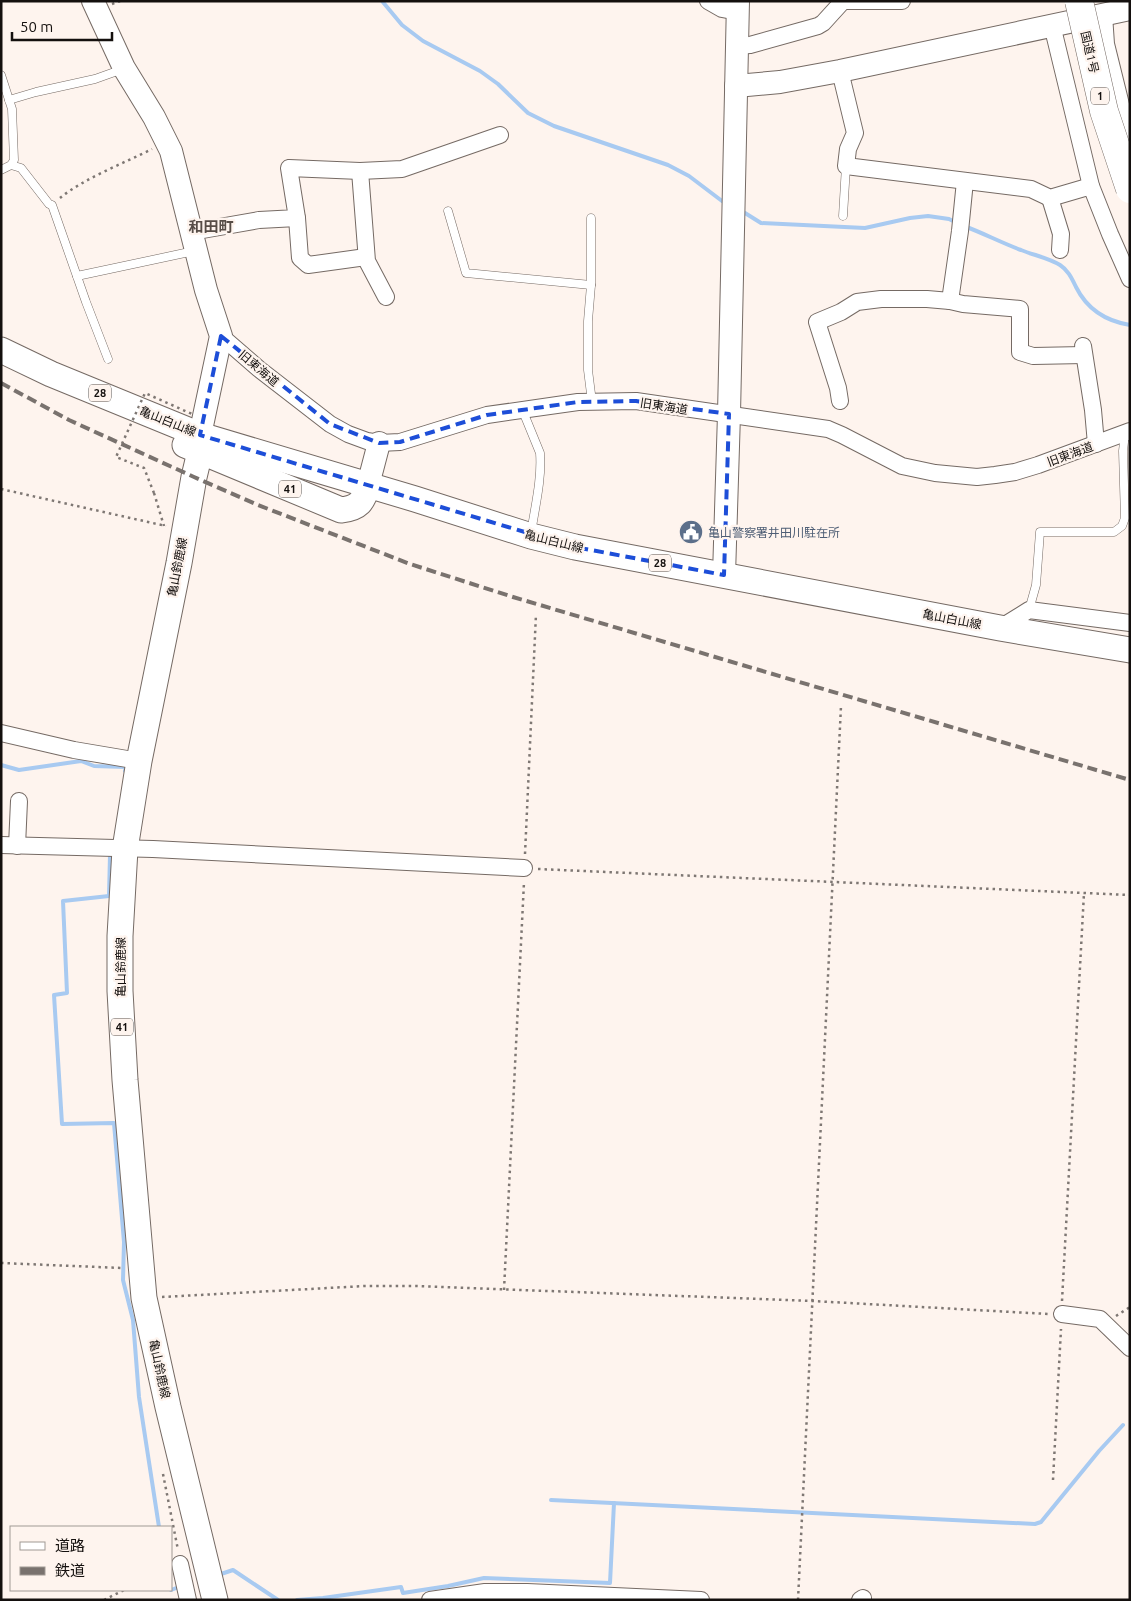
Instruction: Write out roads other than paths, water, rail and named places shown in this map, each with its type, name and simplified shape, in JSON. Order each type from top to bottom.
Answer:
[{"type":"highway","name":"国道1号","points":[[1079,1],[1104,111],[1130,189]]},
{"type":"main road","name":"28","points":[[1,350],[51,374],[99,393]]},
{"type":"main road","name":"41","points":[[99,393],[122,416],[197,434],[341,510],[353,509],[364,499],[368,485]]},
{"type":"main road","name":"亀山鈴鹿線","points":[[197,434],[194,477],[174,528],[124,849],[120,936],[120,991],[124,1080],[144,1298],[168,1407],[216,1600]]},
{"type":"main road","name":"亀山白山線","points":[[368,485],[531,536],[575,547],[1000,628],[1130,650]]},
{"type":"street","points":[[93,1],[124,68],[154,117],[171,151],[206,290],[221,336],[197,434]]},
{"type":"street","points":[[708,1],[722,9],[738,7],[730,414],[724,575]]},
{"type":"street","points":[[823,23],[824,1]]},
{"type":"street","points":[[737,46],[758,43],[799,32],[823,23],[842,1],[902,1]]},
{"type":"street","points":[[736,86],[780,82],[840,71],[1052,25],[1102,8],[1130,9]]},
{"type":"street","points":[[1102,8],[1106,44],[1130,141]]},
{"type":"street","points":[[1052,25],[1091,186],[1130,279]]},
{"type":"street","points":[[840,71],[855,134],[848,149],[846,166],[1031,189],[1050,198],[1091,186]]},
{"type":"street","points":[[366,257],[308,265],[300,258],[297,218],[289,168],[360,171],[402,169],[500,135]]},
{"type":"street","points":[[360,171],[366,257],[386,297]]},
{"type":"street","points":[[950,301],[964,180]]},
{"type":"street","points":[[1050,198],[1061,234],[1060,250]]},
{"type":"street","points":[[194,242],[259,220],[297,218]]},
{"type":"street","points":[[840,401],[838,388],[818,322],[841,312],[857,302],[903,298],[1020,309],[1020,352],[1033,356],[1084,351],[1096,444]]},
{"type":"street","name":"旧東海道","points":[[221,336],[259,369],[330,424],[348,434],[379,444],[400,442],[487,415],[522,409],[578,402],[636,401],[828,429],[902,466],[920,471],[977,477],[1015,472],[1096,444],[1128,430]]},
{"type":"street","points":[[368,485],[379,444]]},
{"type":"street","points":[[1000,628],[1029,610],[1130,623]]},
{"type":"street","points":[[1,733],[74,750],[139,761]]},
{"type":"street","points":[[19,800],[9,845],[153,849],[524,868]]},
{"type":"street","points":[[1062,1314],[1100,1319],[1130,1348]]},
{"type":"street","points":[[180,1564],[188,1600]]},
{"type":"street","points":[[430,1600],[485,1592],[527,1592],[701,1600]]},
{"type":"lane","points":[[9,100],[95,79],[124,68]]},
{"type":"lane","points":[[1,75],[12,109],[14,160],[11,165],[1,170]]},
{"type":"lane","points":[[11,165],[22,168],[49,204],[52,205],[108,359]]},
{"type":"lane","points":[[843,216],[846,166]]},
{"type":"lane","points":[[448,211],[466,273],[591,285]]},
{"type":"lane","points":[[591,218],[588,370],[592,402]]},
{"type":"lane","points":[[77,276],[194,242]]},
{"type":"lane","points":[[522,409],[540,453],[538,487],[531,536]]},
{"type":"lane","points":[[1029,610],[1036,585],[1040,532],[1114,532],[1122,526],[1125,518],[1123,451],[1128,430]]},
{"type":"waterway","points":[[382,1],[402,25],[423,41],[480,71],[498,84],[528,113],[554,126],[668,165],[689,176],[722,201]]},
{"type":"waterway","points":[[745,213],[761,223],[865,228],[928,216],[949,219],[955,222]]},
{"type":"waterway","points":[[964,226],[1060,265],[1068,272],[1080,295],[1091,308],[1105,317],[1130,325]]},
{"type":"waterway","points":[[1,765],[19,770],[81,761],[94,766],[126,767],[125,771]]},
{"type":"waterway","points":[[110,855],[109,896],[63,901],[67,993],[54,995],[62,1124],[114,1123],[124,1242],[123,1280],[133,1320],[139,1397],[159,1526]]},
{"type":"waterway","points":[[551,1500],[1035,1524],[1041,1522],[1099,1451],[1123,1425]]},
{"type":"waterway","points":[[297,1600],[401,1587],[403,1593],[484,1578],[610,1583],[614,1503]]},
{"type":"waterway","points":[[218,1575],[233,1570],[278,1600]]},
{"type":"waterway","points":[[172,1590],[179,1587]]},
{"type":"railway","points":[[1,383],[69,420],[194,477],[258,505],[410,564],[513,597],[1130,780]]},
{"type":"place","name":"亀山警察署井田川駐在所","points":[[691,532]]},
{"type":"district","name":"和田町","points":[[211,226]]}]
